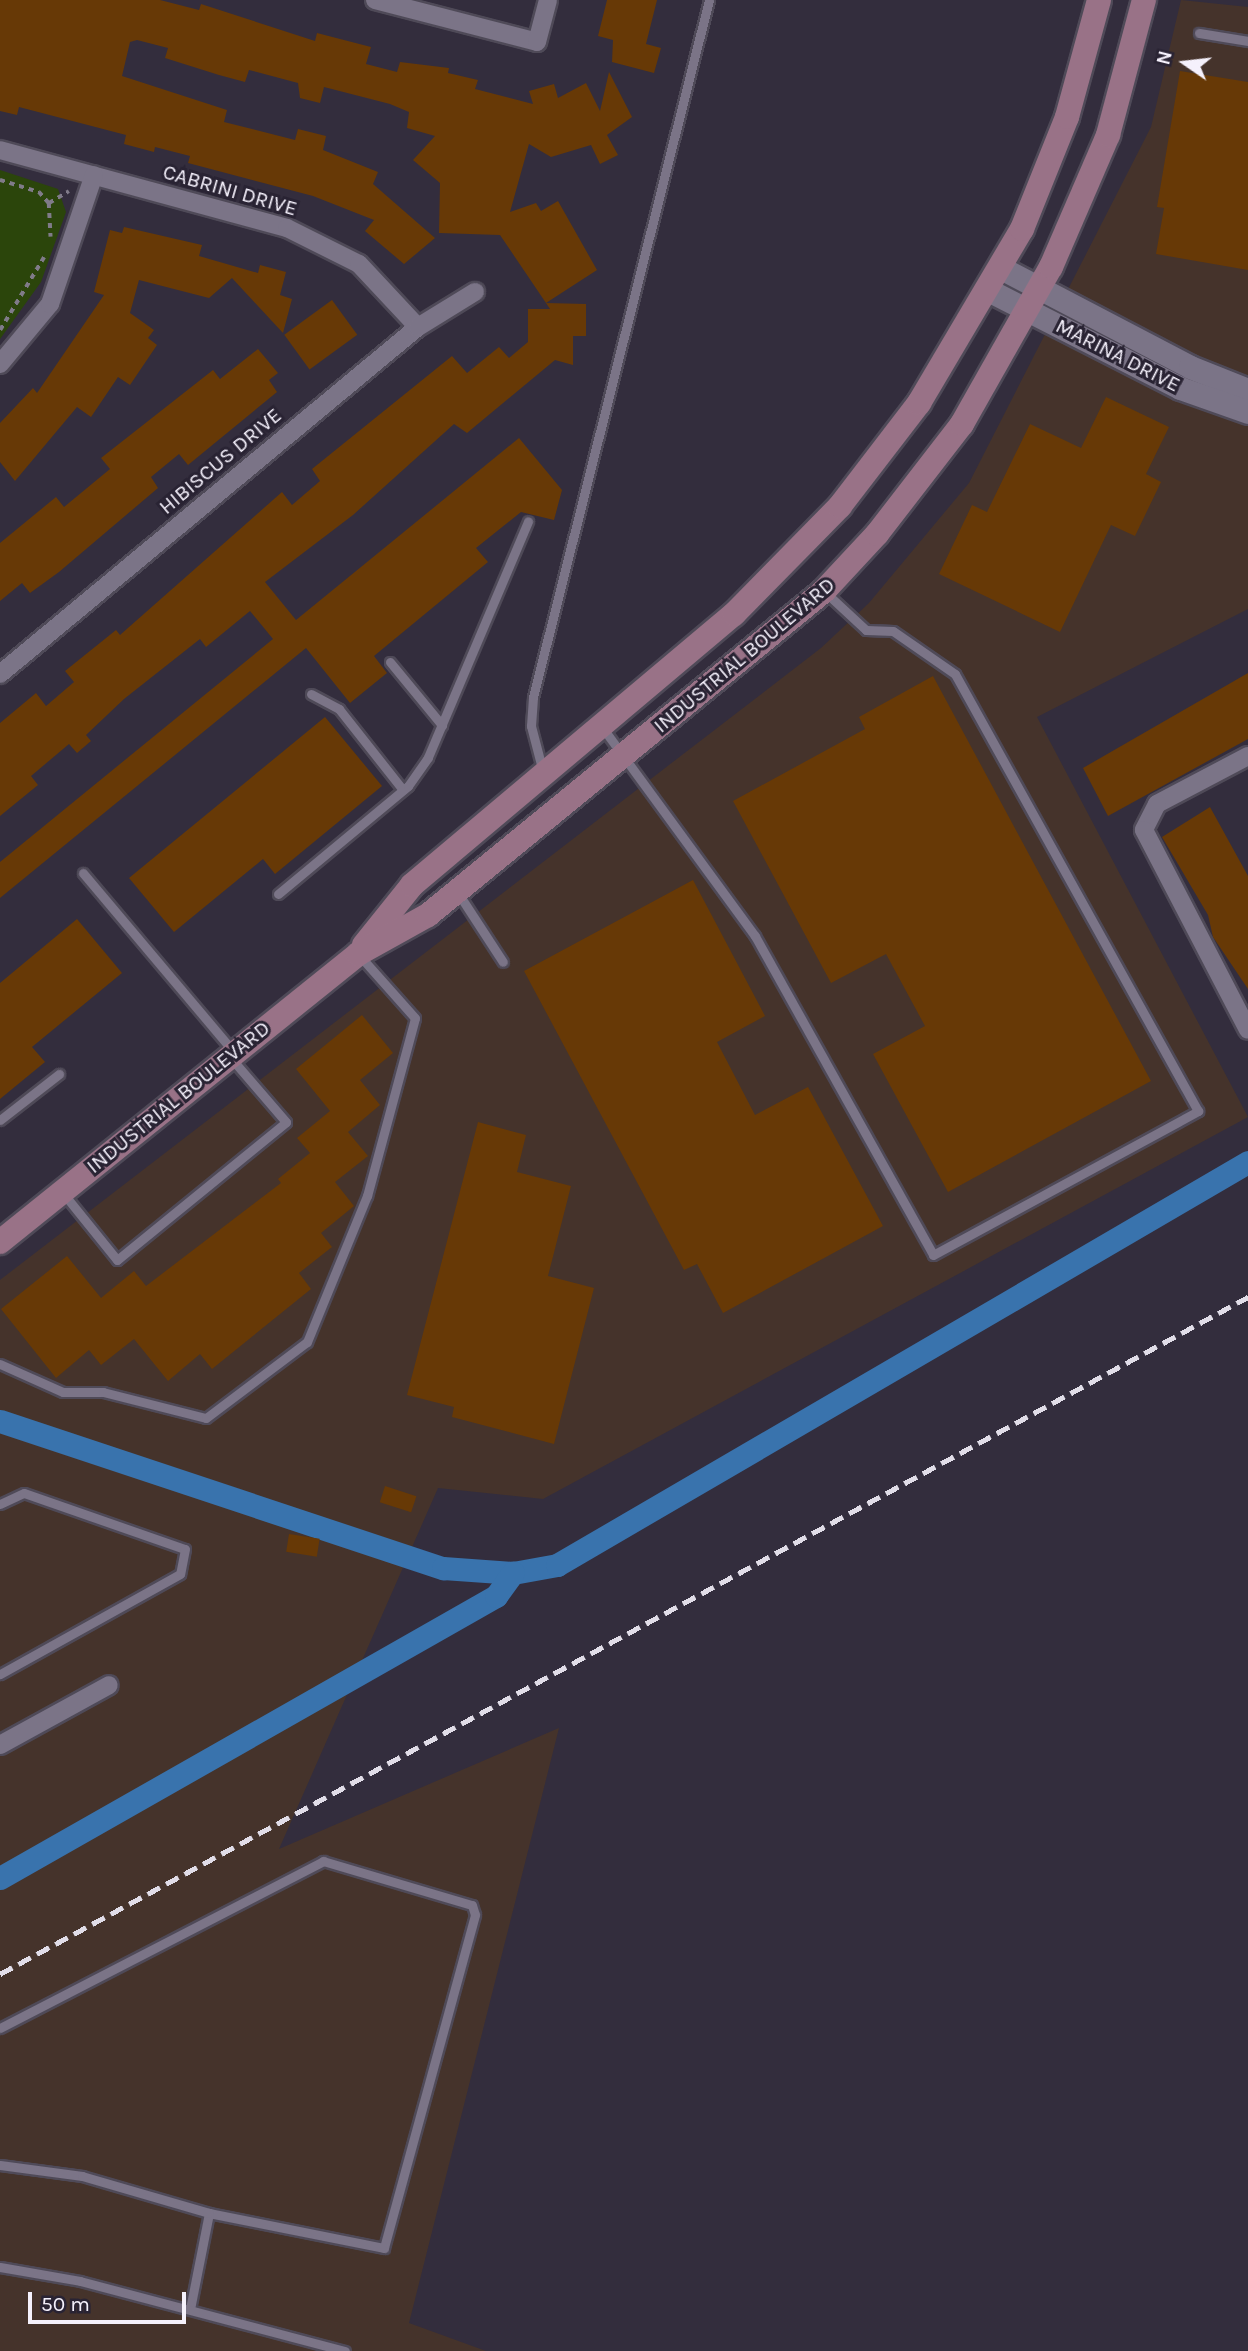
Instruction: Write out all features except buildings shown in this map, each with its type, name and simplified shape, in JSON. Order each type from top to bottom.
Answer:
[{"type":"main road","name":"INDUSTRIAL BOULEVARD","points":[[358,954],[411,885],[734,614],[840,506],[919,403],[990,291],[1067,117],[1099,0]]},
{"type":"main road","name":"INDUSTRIAL BOULEVARD","points":[[0,1242],[231,1053],[358,954],[457,891],[824,591],[942,453],[1041,287],[1108,135],[1144,0]]},
{"type":"street","points":[[375,0],[537,42],[548,0]]},
{"type":"street","name":"CABRINI DRIVE","points":[[0,150],[287,228],[359,264],[418,327]]},
{"type":"street","points":[[0,364],[50,304],[94,175]]},
{"type":"street","name":"MARINA DRIVE","points":[[1001,268],[1190,367],[1248,390]]},
{"type":"street","name":"MARINA DRIVE","points":[[990,291],[1180,388],[1248,412]]},
{"type":"street","name":"HIBISCUS DRIVE","points":[[0,674],[418,327],[475,292]]},
{"type":"street","points":[[1248,756],[1157,804],[1144,830],[1248,1030]]},
{"type":"street","points":[[0,1745],[110,1685]]},
{"type":"lane","points":[[544,774],[531,726],[533,697],[709,0]]},
{"type":"lane","points":[[1199,33],[1248,41]]},
{"type":"lane","points":[[278,894],[403,790],[442,725],[528,521]]},
{"type":"lane","points":[[601,725],[755,936],[933,1255],[1198,1111],[955,674],[893,631],[866,630],[824,591]]},
{"type":"lane","points":[[390,662],[442,725]]},
{"type":"lane","points":[[311,694],[339,709],[403,790]]},
{"type":"lane","points":[[62,1191],[117,1260],[286,1122],[83,873]]},
{"type":"lane","points":[[457,891],[503,962]]},
{"type":"lane","points":[[0,1364],[63,1392],[103,1391],[206,1418],[307,1342],[367,1196],[415,1018],[358,954]]},
{"type":"lane","points":[[0,1120],[59,1074]]},
{"type":"lane","points":[[0,1504],[24,1493],[185,1549],[180,1574],[0,1674]]},
{"type":"lane","points":[[0,2028],[323,1860],[472,1905],[475,1915],[384,2248],[209,2214],[82,2176],[0,2165]]},
{"type":"lane","points":[[190,2308],[209,2214]]},
{"type":"lane","points":[[0,2267],[190,2308],[345,2351]]},
{"type":"path","points":[[0,180],[39,192],[54,223],[34,281],[0,330]]},
{"type":"shaded area","points":[[1181,0],[1248,7],[1248,609],[1037,717],[1248,1117],[543,1499],[438,1488],[279,1849],[559,1728],[409,2323],[486,2351],[0,2351],[0,1280],[821,648],[869,603],[969,483],[1151,127]]},
{"type":"green space","points":[[0,170],[58,189],[66,212],[41,282],[0,339]]},
{"type":"waterway","points":[[0,1421],[443,1568],[513,1573],[557,1565],[1248,1162]]},
{"type":"waterway","points":[[0,1878],[496,1596],[513,1573]]},
{"type":"railway","points":[[0,1974],[1248,1297]]}]
